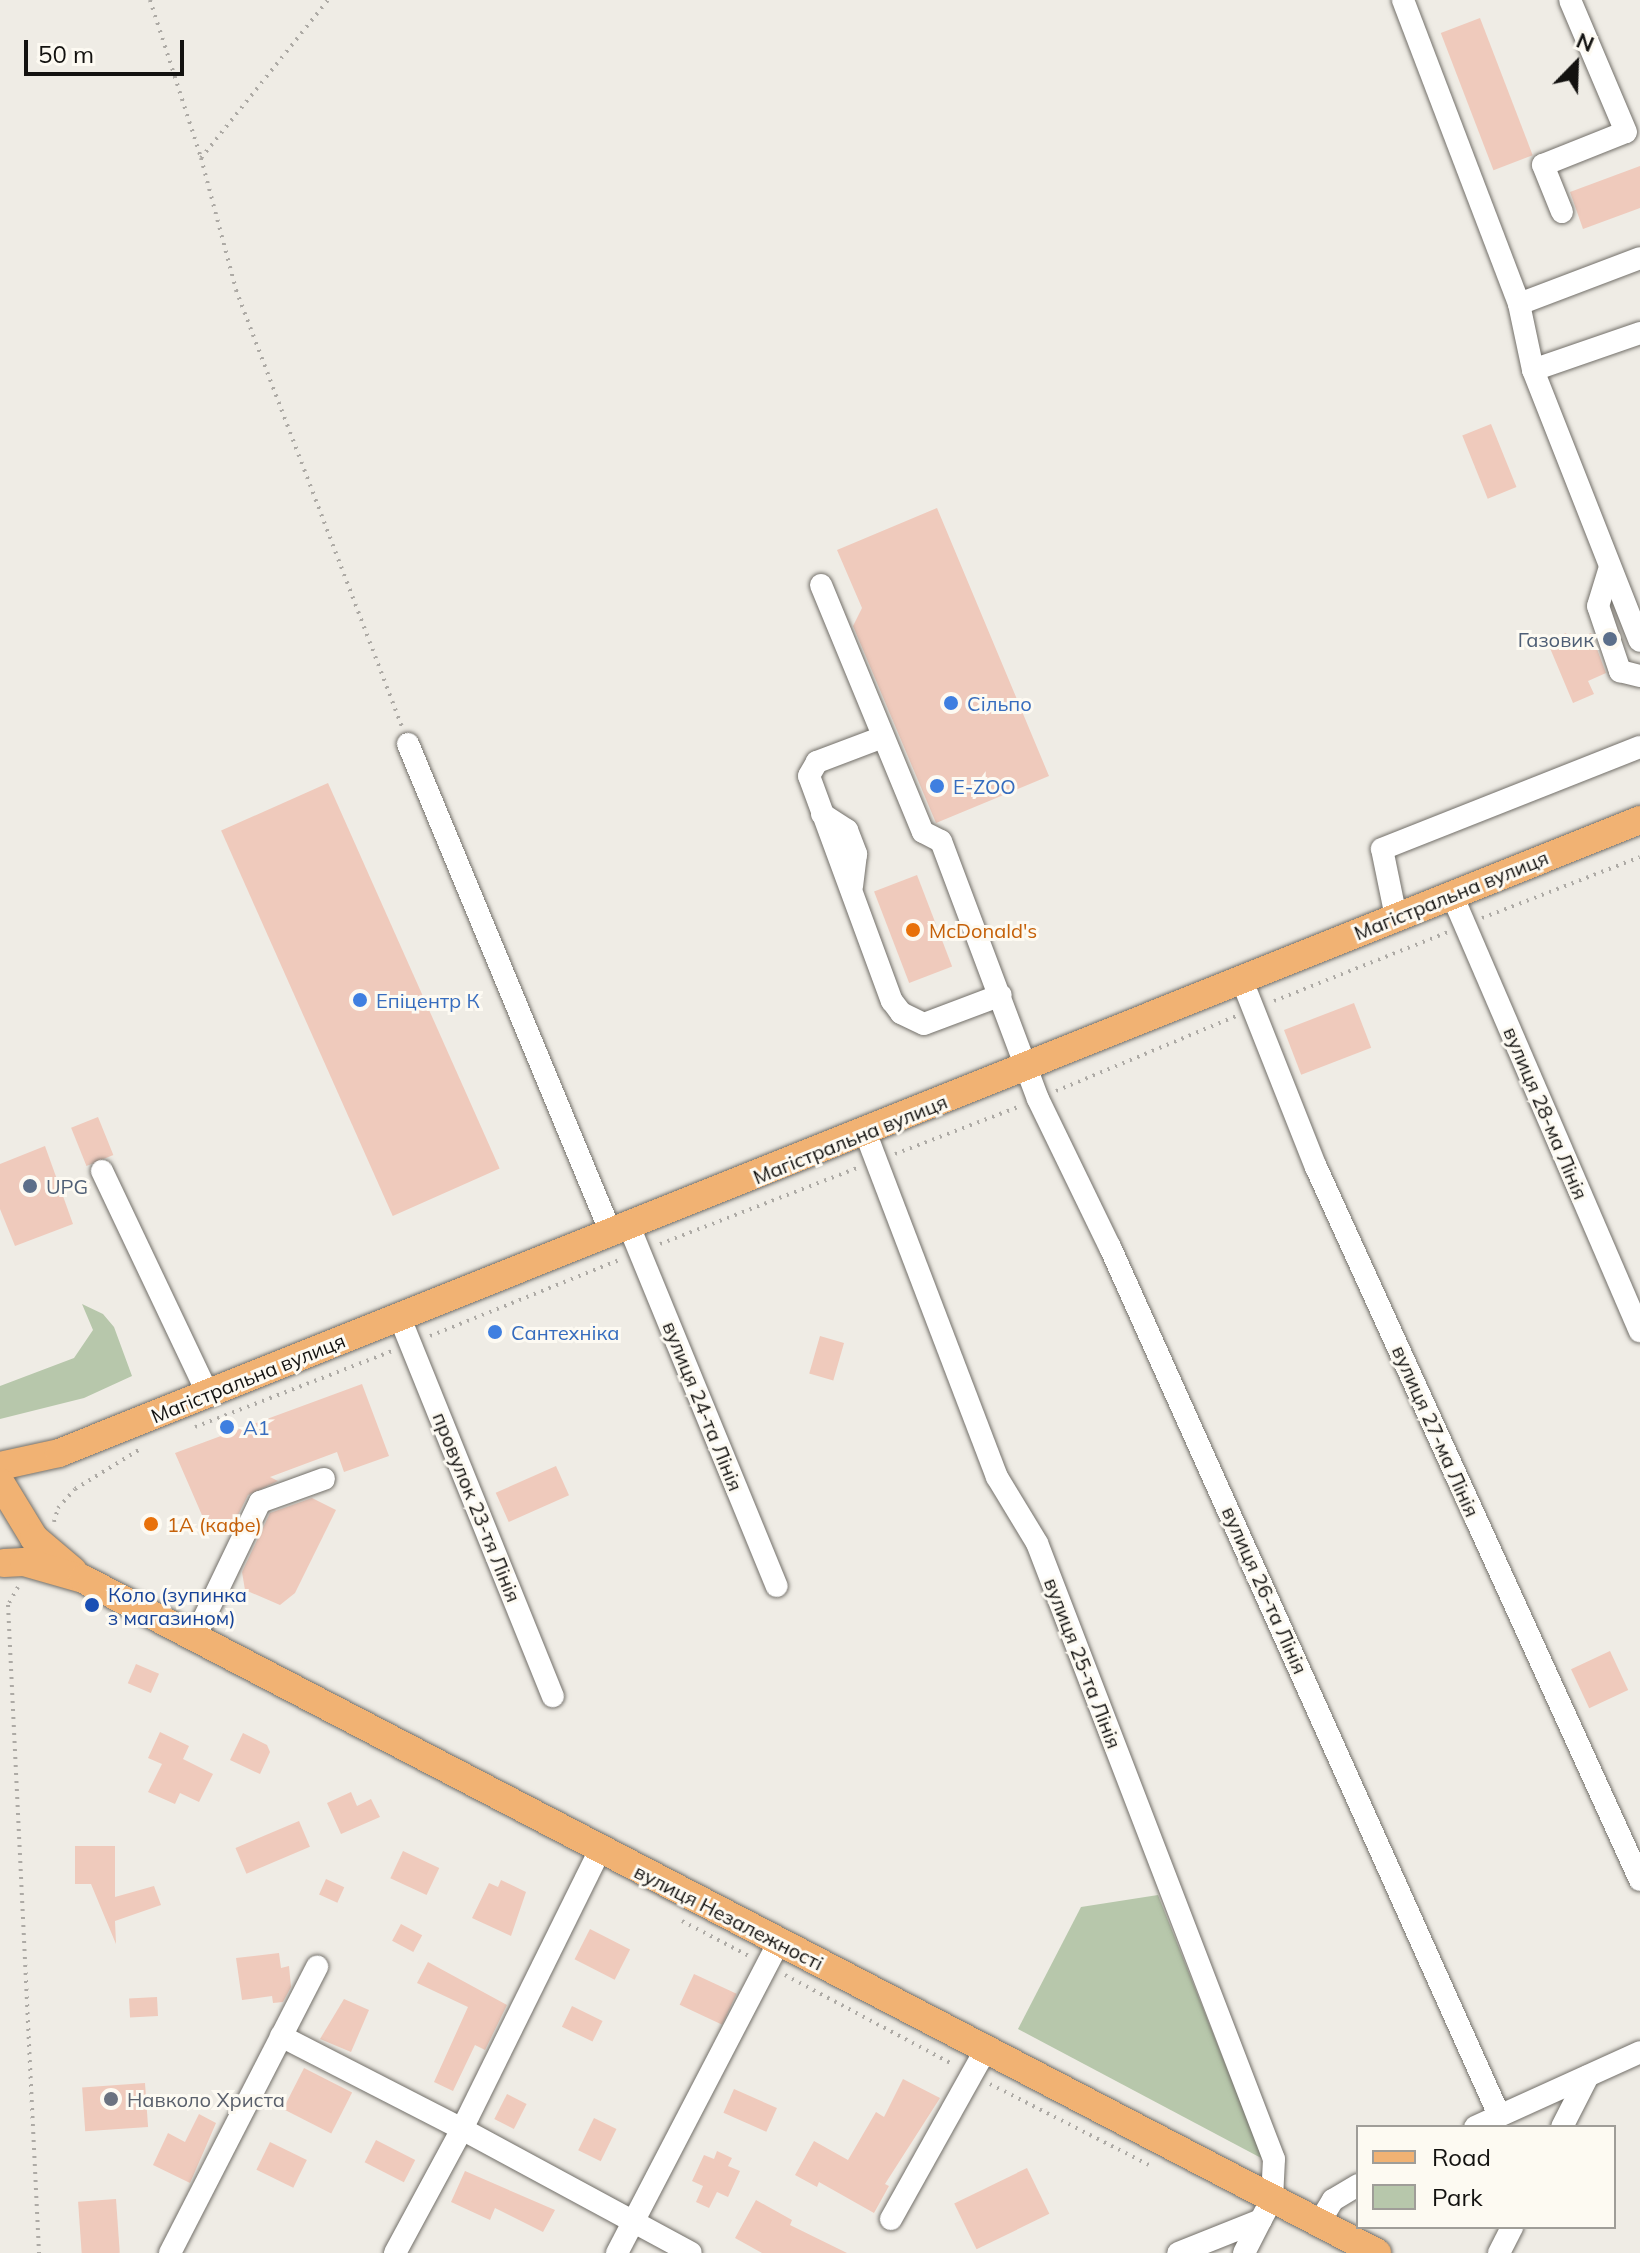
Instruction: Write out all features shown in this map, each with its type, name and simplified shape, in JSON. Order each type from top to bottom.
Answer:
[{"type":"main road","name":"Магістральна вулиця","points":[[0,1466],[59,1453],[866,1134],[1241,978],[1640,820]]},
{"type":"main road","points":[[59,1453],[16,1513],[2,1565],[24,1562],[83,1579]]},
{"type":"main road","points":[[0,1482],[16,1513],[83,1579]]},
{"type":"main road","name":"вулиця Незалежності","points":[[83,1579],[985,2051],[1266,2210],[1319,2223],[1377,2253]]},
{"type":"street","points":[[1403,0],[1519,304],[1533,370],[1640,641]]},
{"type":"street","points":[[1562,212],[1543,165],[1626,132],[1570,0]]},
{"type":"street","points":[[1519,304],[1640,258]]},
{"type":"street","points":[[1533,370],[1640,333]]},
{"type":"street","points":[[1610,567],[1598,606],[1620,671],[1640,676]]},
{"type":"street","name":"вулиця 26-та Лінія","points":[[821,585],[923,832],[941,841],[1026,1067],[1499,2115]]},
{"type":"street","points":[[883,737],[811,768],[811,784],[892,1001],[901,1013],[924,1024],[1001,995]]},
{"type":"street","name":"вулиця 24-та Лінія","points":[[408,744],[777,1586]]},
{"type":"street","points":[[1396,917],[1382,849],[1640,747]]},
{"type":"street","name":"вулиця 28-ма Лінія","points":[[1452,895],[1640,1331]]},
{"type":"street","name":"вулиця 27-ма Лінія","points":[[1241,978],[1316,1167],[1640,1880]]},
{"type":"street","name":"вулиця 25-та Лінія","points":[[866,1134],[997,1477],[1037,1543],[1274,2159],[1266,2210]]},
{"type":"street","points":[[102,1171],[208,1394]]},
{"type":"street","name":"провулок 23-тя Лінія","points":[[400,1318],[553,1696]]},
{"type":"street","points":[[195,1637],[260,1502],[324,1479]]},
{"type":"street","points":[[395,2253],[462,2129],[600,1850]]},
{"type":"street","points":[[617,2253],[779,1942]]},
{"type":"street","points":[[170,2253],[317,1967]]},
{"type":"street","points":[[281,2036],[462,2129],[691,2253]]},
{"type":"street","points":[[891,2219],[985,2051]]},
{"type":"street","points":[[1479,2125],[1640,2052]]},
{"type":"street","points":[[1563,2125],[1588,2076]]},
{"type":"street","points":[[1319,2223],[1333,2200],[1356,2186]]},
{"type":"street","points":[[1178,2253],[1266,2210]]},
{"type":"street","points":[[1244,2253],[1266,2210]]},
{"type":"street","points":[[1499,2253],[1511,2229]]},
{"type":"path","points":[[150,0],[201,158],[236,290],[408,744]]},
{"type":"path","points":[[201,158],[328,0]]},
{"type":"path","points":[[191,1429],[411,1344]]},
{"type":"path","points":[[55,1532],[58,1508],[75,1489],[147,1446]]},
{"type":"path","points":[[0,1605],[8,1605],[9,1620],[39,2253]]},
{"type":"green space","points":[[82,1304],[103,1314],[114,1327],[132,1376],[84,1398],[0,1419],[0,1386],[74,1358],[93,1330]]},
{"type":"green space","points":[[1158,1895],[1263,2159],[1018,2029],[1081,1907]]},
{"type":"building","points":[[1480,18],[1533,155],[1493,170],[1441,33]]},
{"type":"building","points":[[1640,166],[1640,208],[1583,229],[1570,192]]},
{"type":"building","points":[[1491,424],[1516,487],[1488,499],[1462,436]]},
{"type":"building","name":"Сільпо","points":[[937,508],[1049,776],[936,823],[853,626],[862,608],[837,550]]},
{"type":"building","points":[[1566,633],[1570,642],[1591,633],[1606,673],[1588,681],[1594,694],[1573,703],[1547,641]]},
{"type":"building","name":"Епіцентр К","points":[[328,783],[500,1169],[393,1216],[221,831]]},
{"type":"building","name":"McDonald's","points":[[917,875],[952,966],[909,983],[874,891]]},
{"type":"building","points":[[1354,1003],[1371,1048],[1301,1075],[1284,1030]]},
{"type":"building","points":[[98,1117],[113,1155],[86,1166],[71,1128]]},
{"type":"building","name":"UPG","points":[[45,1146],[73,1224],[15,1246],[0,1209],[0,1164]]},
{"type":"building","points":[[820,1336],[844,1343],[833,1380],[809,1373]]},
{"type":"building","points":[[362,1384],[389,1456],[344,1472],[337,1452],[270,1477],[278,1481],[248,1495],[236,1519],[208,1529],[175,1453]]},
{"type":"building","points":[[556,1466],[569,1495],[509,1522],[496,1493]]},
{"type":"building","points":[[312,1498],[336,1510],[295,1593],[280,1605],[245,1590],[242,1572],[270,1513]]},
{"type":"building","points":[[1610,1651],[1628,1690],[1589,1708],[1571,1669]]},
{"type":"building","points":[[136,1664],[159,1674],[151,1693],[128,1683]]},
{"type":"building","points":[[160,1732],[189,1746],[183,1759],[213,1774],[199,1802],[180,1793],[175,1804],[148,1792],[162,1764],[148,1758]]},
{"type":"building","points":[[243,1733],[267,1745],[270,1752],[260,1774],[230,1760]]},
{"type":"building","points":[[351,1792],[357,1806],[371,1799],[380,1817],[341,1834],[327,1803]]},
{"type":"building","points":[[299,1821],[310,1847],[246,1874],[235,1848]]},
{"type":"building","points":[[75,1846],[115,1846],[115,1897],[154,1886],[161,1905],[115,1921],[116,1944],[91,1884],[75,1884]]},
{"type":"building","points":[[403,1851],[439,1868],[427,1895],[390,1878]]},
{"type":"building","points":[[326,1879],[344,1887],[337,1903],[319,1895]]},
{"type":"building","points":[[501,1880],[526,1892],[511,1936],[472,1918],[489,1883],[498,1887]]},
{"type":"building","points":[[401,1924],[422,1935],[413,1952],[392,1941]]},
{"type":"building","points":[[590,1929],[630,1949],[615,1980],[575,1959]]},
{"type":"building","points":[[279,1953],[281,1968],[289,1966],[291,1987],[283,2002],[273,2003],[272,1996],[242,2000],[236,1958]]},
{"type":"building","points":[[428,1962],[507,2005],[485,2050],[475,2045],[453,2091],[434,2082],[468,2007],[417,1983]]},
{"type":"building","points":[[694,1974],[737,1994],[722,2025],[680,2005]]},
{"type":"building","points":[[157,1997],[158,2016],[130,2017],[129,1998]]},
{"type":"building","points":[[344,1999],[369,2010],[351,2052],[320,2039]]},
{"type":"building","points":[[572,2006],[603,2021],[592,2042],[562,2027]]},
{"type":"building","points":[[304,2068],[352,2093],[331,2134],[283,2109]]},
{"type":"building","points":[[903,2079],[940,2098],[885,2184],[889,2186],[874,2213],[819,2182],[817,2187],[795,2175],[814,2141],[848,2160],[876,2112],[884,2117]]},
{"type":"building","points":[[145,2083],[148,2127],[85,2131],[82,2087]]},
{"type":"building","points":[[734,2089],[777,2108],[766,2132],[723,2113]]},
{"type":"building","points":[[507,2094],[527,2104],[514,2129],[494,2119]]},
{"type":"building","points":[[199,2114],[216,2123],[190,2183],[153,2165],[168,2133],[185,2142]]},
{"type":"building","points":[[594,2118],[616,2129],[601,2161],[578,2150]]},
{"type":"building","points":[[376,2140],[415,2160],[404,2182],[365,2162]]},
{"type":"building","points":[[270,2142],[307,2160],[293,2188],[256,2170]]},
{"type":"building","points":[[717,2151],[732,2158],[728,2166],[740,2171],[728,2197],[717,2192],[709,2208],[696,2202],[703,2186],[692,2181],[704,2155],[714,2159]]},
{"type":"building","points":[[1027,2168],[1049,2214],[977,2249],[954,2204]]},
{"type":"building","points":[[465,2171],[555,2210],[543,2232],[495,2208],[490,2220],[451,2202]]},
{"type":"building","points":[[116,2199],[120,2253],[82,2253],[78,2202]]},
{"type":"building","points":[[756,2200],[792,2220],[790,2225],[847,2253],[762,2253],[735,2238]]},
{"type":"place","name":"Газовик","points":[[1610,639]]},
{"type":"place","name":"Сільпо","points":[[951,703]]},
{"type":"place","name":"E-ZOO","points":[[937,786]]},
{"type":"place","name":"McDonald's","points":[[913,930]]},
{"type":"place","name":"Епіцентр К","points":[[360,1000]]},
{"type":"place","name":"UPG","points":[[30,1186]]},
{"type":"place","name":"Сантехніка","points":[[495,1332]]},
{"type":"place","name":"А1","points":[[227,1427]]},
{"type":"place","name":"1А (кафе)","points":[[151,1524]]},
{"type":"place","name":"Коло (зупинка з магазином)","points":[[92,1605]]},
{"type":"place","name":"Навколо Христа","points":[[111,2099]]}]
